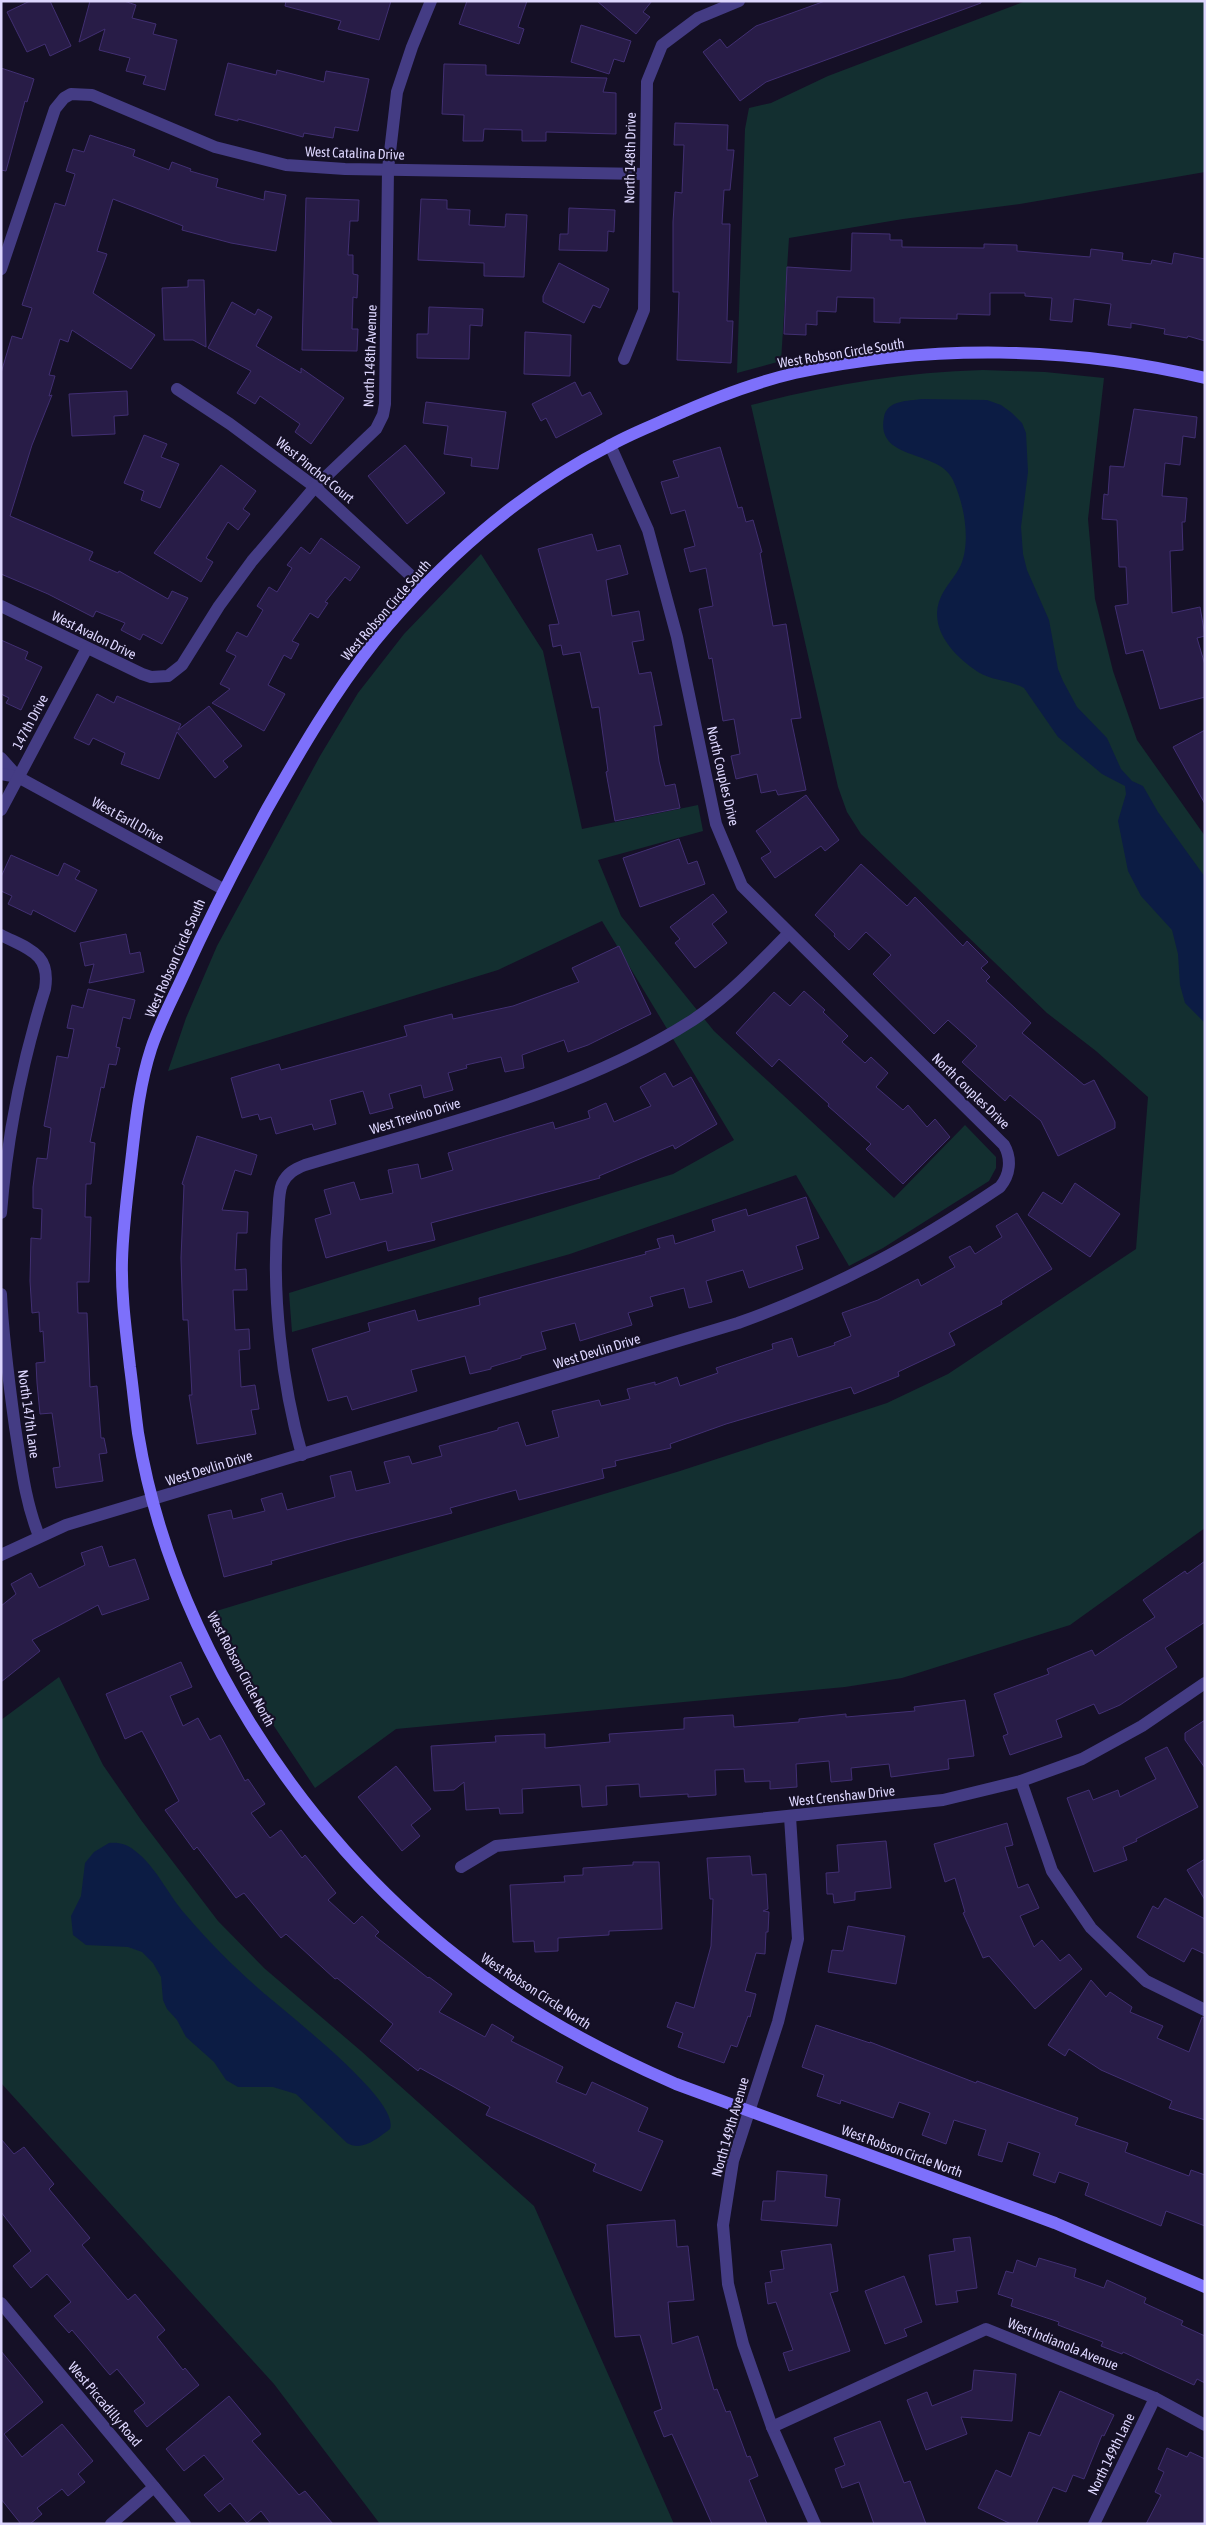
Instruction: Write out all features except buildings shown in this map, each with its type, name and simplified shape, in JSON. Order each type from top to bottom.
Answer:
[{"type":"street","name":"North 148th Avenue","points":[[176,672],[189,656],[236,581],[273,534],[315,487],[376,429],[383,415],[388,169],[397,92],[412,47],[431,1]]},
{"type":"street","name":"North 148th Drive","points":[[624,360],[644,310],[647,82],[662,45],[698,18],[738,1]]},
{"type":"street","name":"West Catalina Drive","points":[[1,269],[55,109],[64,98],[78,93],[92,95],[215,147],[250,158],[304,167],[645,174]]},
{"type":"street","name":"West Robson Circle South","points":[[139,1437],[124,1313],[122,1263],[125,1216],[138,1103],[151,1048],[223,889],[301,749],[340,687],[379,637],[424,587],[502,514],[554,477],[610,445],[706,402],[791,374],[901,358],[988,352],[1037,354],[1134,363],[1205,378]]},
{"type":"street","name":"West Pinchot Court","points":[[177,389],[261,446],[315,487],[424,587]]},
{"type":"street","name":"North Couples Drive","points":[[610,445],[648,530],[677,637],[716,824],[742,886],[788,934],[1004,1145],[1009,1162]]},
{"type":"street","name":"West Avalon Drive","points":[[1,606],[142,674],[161,677],[176,672]]},
{"type":"street","name":"147th Drive","points":[[1,810],[87,648]]},
{"type":"street","name":"West Earll Drive","points":[[1,758],[18,778]]},
{"type":"street","name":"West Earll Drive","points":[[1,774],[18,778],[223,889]]},
{"type":"street","name":"West Trevino Drive","points":[[302,1456],[294,1424],[277,1309],[275,1244],[280,1190],[290,1172],[305,1165],[538,1095],[625,1060],[709,1007],[739,983],[788,934]]},
{"type":"street","points":[[1,935],[34,953],[45,964],[45,989],[21,1075],[5,1144],[1,1213]]},
{"type":"street","name":"West Devlin Drive","points":[[154,1500],[738,1323],[812,1295],[880,1262],[963,1212],[1000,1187],[1007,1176],[1009,1162]]},
{"type":"street","name":"North 147th Lane","points":[[1,1294],[2,1343],[21,1464],[30,1508],[39,1536]]},
{"type":"street","name":"West Robson Circle North","points":[[139,1437],[154,1500],[183,1588],[204,1637],[235,1697],[262,1741],[310,1809],[390,1897],[463,1961],[547,2019],[638,2067],[748,2110],[1054,2222],[1205,2287]]},
{"type":"street","points":[[1,1555],[66,1525],[154,1500]]},
{"type":"street","name":"West Crenshaw Drive","points":[[461,1868],[496,1846],[944,1800],[1022,1781],[1082,1759],[1142,1726],[1205,1683]]},
{"type":"street","points":[[1022,1781],[1052,1871],[1091,1928],[1146,1981],[1205,2010]]},
{"type":"street","name":"North 149th Avenue","points":[[790,1817],[798,1939],[778,2022],[748,2110],[734,2161],[722,2225],[728,2284],[743,2344],[772,2427],[815,2524]]},
{"type":"street","name":"West Piccadilly Road","points":[[1,2303],[6,2317],[185,2524]]},
{"type":"street","name":"West Indianola Avenue","points":[[772,2427],[986,2328],[1155,2398],[1205,2424]]},
{"type":"street","name":"North 149th Lane","points":[[1094,2524],[1155,2398]]},
{"type":"street","points":[[111,2524],[154,2487]]},
{"type":"green space","points":[[1026,1],[1205,1],[1205,172],[1020,204],[903,219],[789,238],[781,361],[737,373],[745,129],[749,108],[771,103],[828,76]]},
{"type":"green space","points":[[953,371],[1045,372],[1104,378],[1088,519],[1095,599],[1113,671],[1137,740],[1205,836],[1205,1528],[1070,1625],[902,1678],[845,1687],[396,1729],[315,1788],[256,1699],[213,1612],[680,1471],[887,1403],[948,1374],[1136,1249],[1148,1097],[1096,1051],[1047,1013],[861,834],[847,812],[838,787],[751,405],[808,391],[866,381]]},
{"type":"green space","points":[[481,554],[543,651],[582,829],[698,805],[703,831],[598,860],[621,916],[714,1031],[894,1198],[965,1125],[996,1157],[996,1168],[989,1181],[883,1248],[849,1266],[796,1175],[570,1254],[292,1332],[289,1293],[673,1174],[734,1140],[602,921],[498,970],[168,1071],[186,1018],[217,946],[320,756],[358,693],[404,634]]},
{"type":"green space","points":[[59,1677],[103,1765],[141,1820],[218,1921],[264,1968],[361,2051],[534,2206],[674,2524],[380,2524],[274,2384],[1,2083],[1,1720]]},
{"type":"water","points":[[922,399],[987,400],[1001,405],[1022,423],[1026,433],[1028,472],[1021,527],[1023,554],[1027,570],[1049,620],[1058,669],[1077,707],[1107,738],[1121,769],[1132,781],[1143,786],[1158,812],[1205,877],[1205,1023],[1185,1003],[1180,985],[1178,954],[1172,930],[1141,896],[1128,871],[1118,821],[1126,794],[1125,786],[1102,774],[1058,737],[1024,688],[978,672],[958,656],[943,637],[937,615],[939,603],[944,591],[961,565],[964,555],[966,536],[960,498],[953,480],[946,470],[935,463],[898,449],[889,441],[884,431],[884,417],[889,407],[899,402]]},
{"type":"water","points":[[109,1843],[125,1845],[142,1857],[180,1907],[221,1953],[359,2077],[377,2098],[388,2115],[390,2129],[370,2143],[358,2146],[353,2145],[347,2143],[296,2094],[273,2087],[238,2087],[226,2080],[214,2062],[186,2037],[177,2020],[167,2009],[163,2000],[161,1977],[153,1963],[142,1952],[128,1947],[86,1945],[73,1935],[71,1916],[81,1896],[85,1863],[94,1852]]}]
